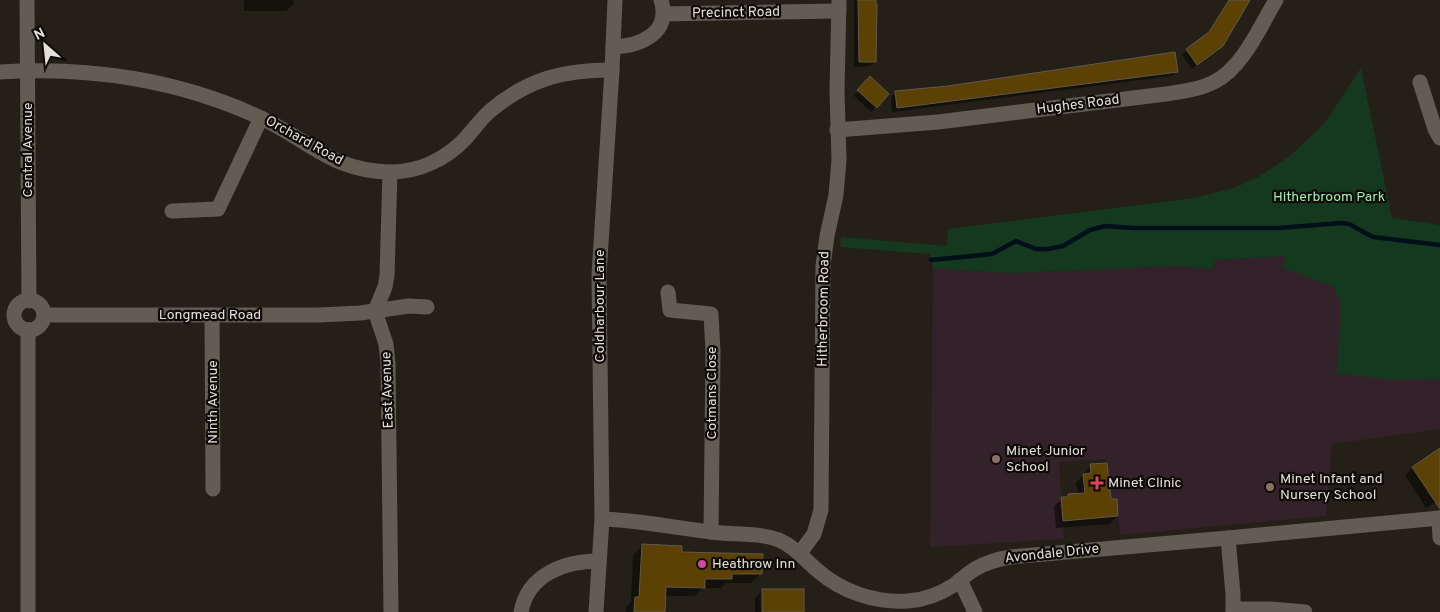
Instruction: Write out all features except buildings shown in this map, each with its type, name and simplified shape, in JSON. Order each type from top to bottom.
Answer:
[{"type":"street","name":"Central Avenue","points":[[27,0],[29,300]]},
{"type":"street","name":"Coldharbour Lane","points":[[596,612],[602,519],[599,274],[615,0]]},
{"type":"street","name":"Hughes Road","points":[[837,130],[938,122],[1198,89],[1221,78],[1234,66],[1243,55],[1276,0]]},
{"type":"street","name":"Precinct Road","points":[[613,47],[632,45],[651,36],[661,24],[662,7],[839,6]]},
{"type":"street","name":"Hitherbroom Road","points":[[800,553],[814,534],[821,510],[823,266],[839,160],[837,130],[839,6]]},
{"type":"street","name":"Orchard Road","points":[[0,72],[70,70],[150,81],[212,99],[261,118],[332,160],[364,170],[390,172],[415,169],[443,157],[458,146],[488,113],[500,103],[534,83],[561,73],[612,70]]},
{"type":"street","points":[[1420,82],[1435,129],[1440,138]]},
{"type":"street","points":[[172,211],[218,209],[220,201],[261,118]]},
{"type":"street","points":[[375,311],[385,287],[387,276],[390,172]]},
{"type":"street","name":"Cotmans Close","points":[[668,292],[670,310],[711,314],[713,352],[711,532]]},
{"type":"street","points":[[29,300],[39,305],[44,315],[39,326],[28,330],[17,325],[7,317],[18,305],[29,300]]},
{"type":"street","name":"Longmead Road","points":[[44,315],[319,315],[349,314],[394,307],[427,307]]},
{"type":"street","name":"East Avenue","points":[[375,311],[386,344],[388,363],[391,612]]},
{"type":"street","name":"Ninth Avenue","points":[[212,315],[213,489]]},
{"type":"street","points":[[28,330],[28,612]]},
{"type":"street","points":[[1439,518],[1440,538]]},
{"type":"street","name":"Avondale Drive","points":[[602,519],[762,536],[786,544],[800,553],[819,572],[837,584],[856,593],[883,601],[909,601],[943,591],[986,563],[1011,557],[1439,518]]},
{"type":"street","points":[[1228,538],[1233,610],[1271,608],[1305,612]]},
{"type":"street","points":[[521,612],[529,592],[551,570],[581,561],[599,561]]},
{"type":"street","points":[[960,580],[975,612]]},
{"type":"shaded area","points":[[1387,251],[1440,251],[1440,429],[1332,444],[1326,516],[1120,535],[1117,499],[1111,499],[1107,459],[1059,462],[1062,507],[1058,507],[1059,522],[1063,521],[1064,539],[930,547],[933,268],[1007,273],[1182,266],[1213,269],[1215,260]]},
{"type":"green space","name":"Hitherbroom Park","points":[[1361,68],[1392,218],[1440,225],[1440,379],[1397,380],[1337,374],[1341,306],[1334,287],[1283,268],[1285,256],[1215,260],[1213,269],[1182,266],[1007,273],[933,268],[930,254],[840,247],[841,237],[947,246],[948,229],[1194,198],[1234,188],[1260,176],[1290,156],[1324,124]]},
{"type":"waterway","points":[[931,260],[992,254],[1016,241],[1036,249],[1048,249],[1063,246],[1090,230],[1105,226],[1134,228],[1278,228],[1341,223],[1349,224],[1373,237],[1440,245]]},
{"type":"place","name":"Minet Junior School","points":[[996,459]]},
{"type":"place","name":"Minet Clinic","points":[[1097,483]]},
{"type":"place","name":"Minet Infant and Nursery School","points":[[1270,487]]},
{"type":"place","name":"Heathrow Inn","points":[[702,564]]}]
